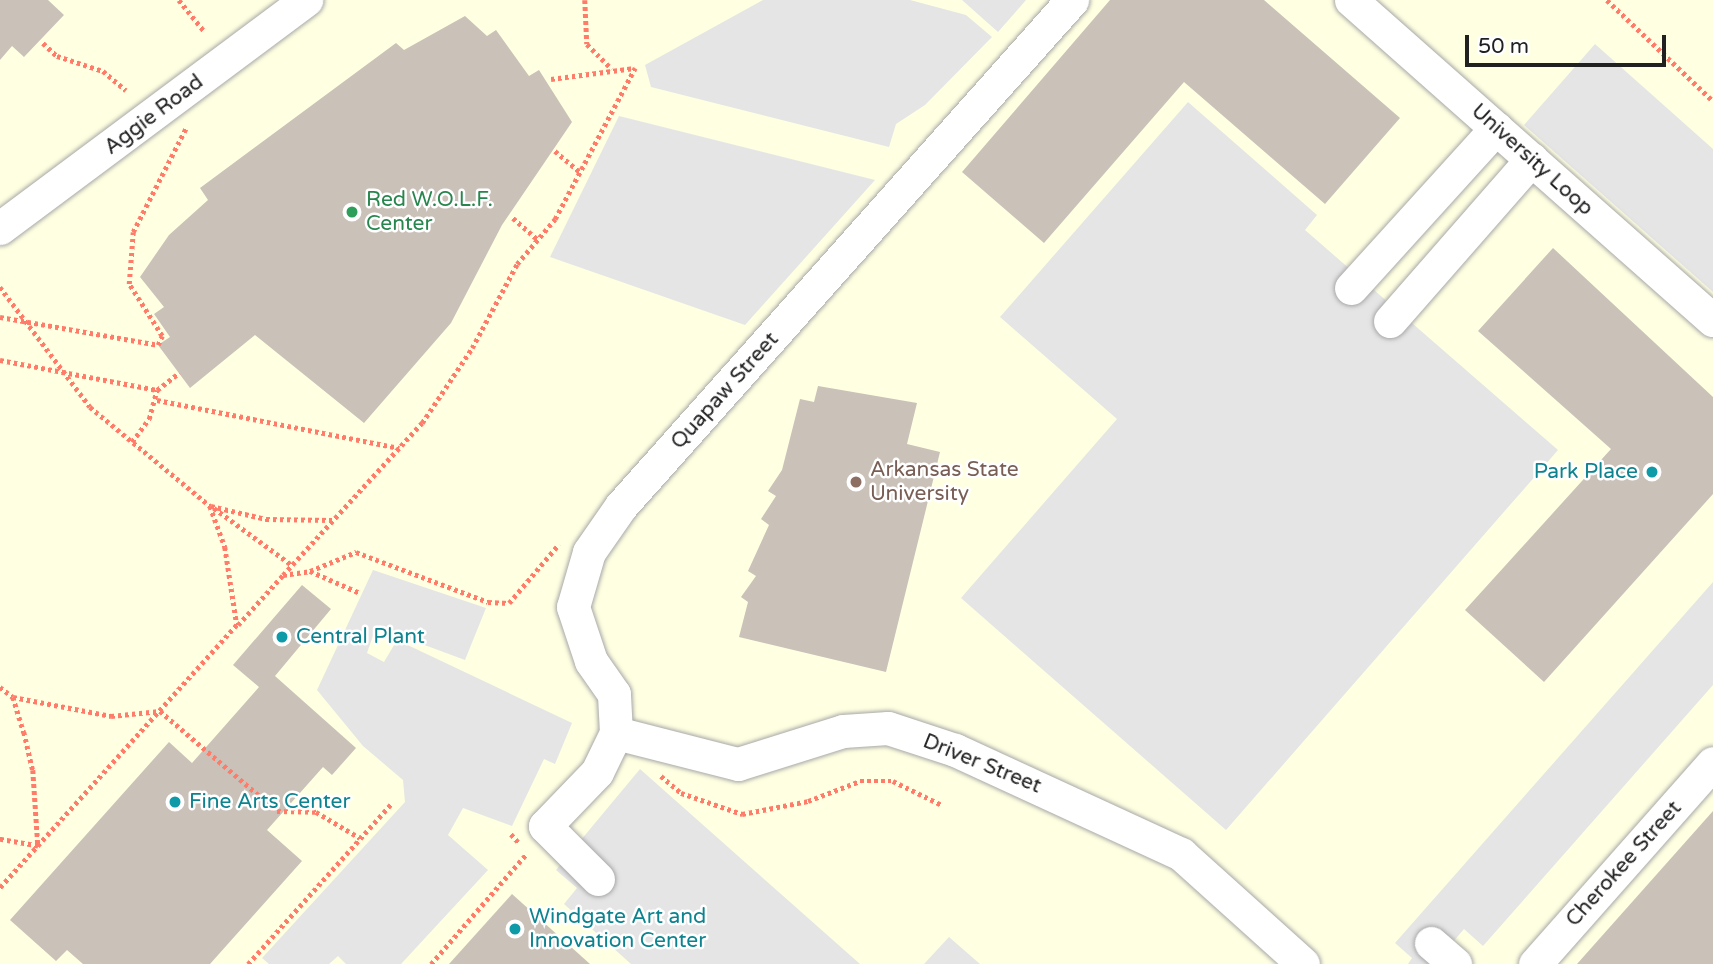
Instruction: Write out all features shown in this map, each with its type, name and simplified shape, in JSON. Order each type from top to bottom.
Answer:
[{"type":"street","name":"Aggie Road","points":[[0,228],[306,0]]},
{"type":"street","name":"Quapaw Street","points":[[598,879],[545,827],[597,772],[616,733],[614,694],[591,660],[573,607],[589,552],[621,506],[1072,0]]},
{"type":"street","name":"University Loop","points":[[1351,0],[1713,320]]},
{"type":"street","points":[[1351,288],[1496,128]]},
{"type":"street","points":[[1390,321],[1532,159]]},
{"type":"street","name":"Driver Street","points":[[616,733],[738,764],[843,731],[888,728],[955,750],[1181,854],[1303,964]]},
{"type":"street","name":"Cherokee Street","points":[[1535,964],[1713,763]]},
{"type":"path","points":[[179,0],[204,31]]},
{"type":"path","points":[[585,0],[587,44],[612,70]]},
{"type":"path","points":[[1608,0],[1713,101]]},
{"type":"path","points":[[43,43],[57,56],[103,71],[125,90]]},
{"type":"path","points":[[0,888],[422,423],[517,264],[538,240],[581,173],[635,68],[551,79]]},
{"type":"path","points":[[0,317],[158,345],[162,336],[129,284],[133,232],[186,128]]},
{"type":"path","points":[[555,151],[581,173]]},
{"type":"path","points":[[513,218],[538,240]]},
{"type":"path","points":[[0,288],[90,407],[210,506],[292,565]]},
{"type":"path","points":[[0,360],[157,390],[179,373]]},
{"type":"path","points":[[132,442],[157,400],[157,390]]},
{"type":"path","points":[[157,400],[400,448]]},
{"type":"path","points":[[210,506],[266,519],[332,520]]},
{"type":"path","points":[[210,506],[225,547],[237,625]]},
{"type":"path","points":[[283,575],[310,572],[356,552],[488,602],[509,603],[563,540]]},
{"type":"path","points":[[310,572],[360,593]]},
{"type":"path","points":[[0,687],[13,697],[111,716],[160,711],[277,811],[316,812],[360,838]]},
{"type":"path","points":[[13,697],[33,770],[37,846]]},
{"type":"path","points":[[654,771],[681,793],[742,814],[808,801],[860,780],[893,781],[942,805]]},
{"type":"path","points":[[248,964],[393,802]]},
{"type":"path","points":[[0,839],[37,846]]},
{"type":"path","points":[[431,964],[529,855]]},
{"type":"shaded area","name":"Arkansas State University","points":[[0,0],[1713,0],[1713,964],[0,964]]},
{"type":"shaded area","points":[[763,0],[910,0],[966,15],[992,37],[925,105],[896,124],[889,147],[651,87],[645,65]]},
{"type":"shaded area","points":[[962,0],[1026,0],[998,32]]},
{"type":"shaded area","points":[[1595,44],[1713,149],[1713,292],[1524,125]]},
{"type":"shaded area","points":[[1188,102],[1317,215],[1305,230],[1558,450],[1226,830],[961,598],[1117,419],[1000,317]]},
{"type":"shaded area","points":[[619,116],[875,180],[745,325],[550,257]]},
{"type":"shaded area","points":[[373,570],[486,608],[465,660],[376,627],[367,653],[384,662],[397,640],[572,723],[555,764],[544,759],[512,826],[463,808],[448,835],[488,870],[401,964],[346,964],[338,956],[329,964],[269,964],[262,958],[405,802],[403,780],[363,746],[317,690]]},
{"type":"shaded area","points":[[1713,582],[1713,685],[1483,946],[1464,929],[1434,964],[1408,964],[1412,958],[1395,943]]},
{"type":"shaded area","points":[[640,769],[860,964],[631,964],[564,904],[577,888],[556,870]]},
{"type":"shaded area","points":[[949,937],[980,964],[924,964]]},
{"type":"building","points":[[0,0],[48,0],[64,15],[24,57],[12,46],[0,60]]},
{"type":"building","points":[[1110,0],[1264,0],[1400,118],[1325,204],[1184,82],[1044,243],[962,172]]},
{"type":"building","name":"Red W.O.L.F. Center","points":[[465,16],[487,36],[496,30],[529,76],[539,70],[572,122],[502,225],[451,323],[364,423],[255,335],[190,388],[158,345],[170,337],[154,314],[164,307],[140,277],[169,235],[208,200],[200,188],[396,43],[404,50]]},
{"type":"building","name":"Park Place","points":[[1553,248],[1713,397],[1713,494],[1544,682],[1465,610],[1611,449],[1478,331]]},
{"type":"building","points":[[818,386],[917,403],[907,444],[940,452],[886,672],[739,637],[748,602],[741,597],[756,576],[748,571],[769,525],[761,519],[776,496],[768,491],[782,470],[800,399],[814,402]]},
{"type":"building","name":"Fine Arts Center","points":[[302,585],[331,609],[275,676],[356,748],[332,775],[323,767],[267,830],[302,861],[210,964],[83,964],[67,950],[56,961],[10,920],[169,742],[192,763],[259,687],[233,665]]},
{"type":"building","points":[[1713,811],[1713,964],[1577,964]]},
{"type":"building","name":"Windgate Art and Innovation Center","points":[[512,894],[590,964],[449,964]]},
{"type":"place","name":"Red W.O.L.F. Center","points":[[352,212]]},
{"type":"place","name":"Park Place","points":[[1652,472]]},
{"type":"place","name":"Arkansas State University","points":[[856,482]]},
{"type":"place","name":"Central Plant","points":[[282,637]]},
{"type":"place","name":"Fine Arts Center","points":[[175,802]]},
{"type":"place","name":"Windgate Art and Innovation Center","points":[[515,929]]}]
